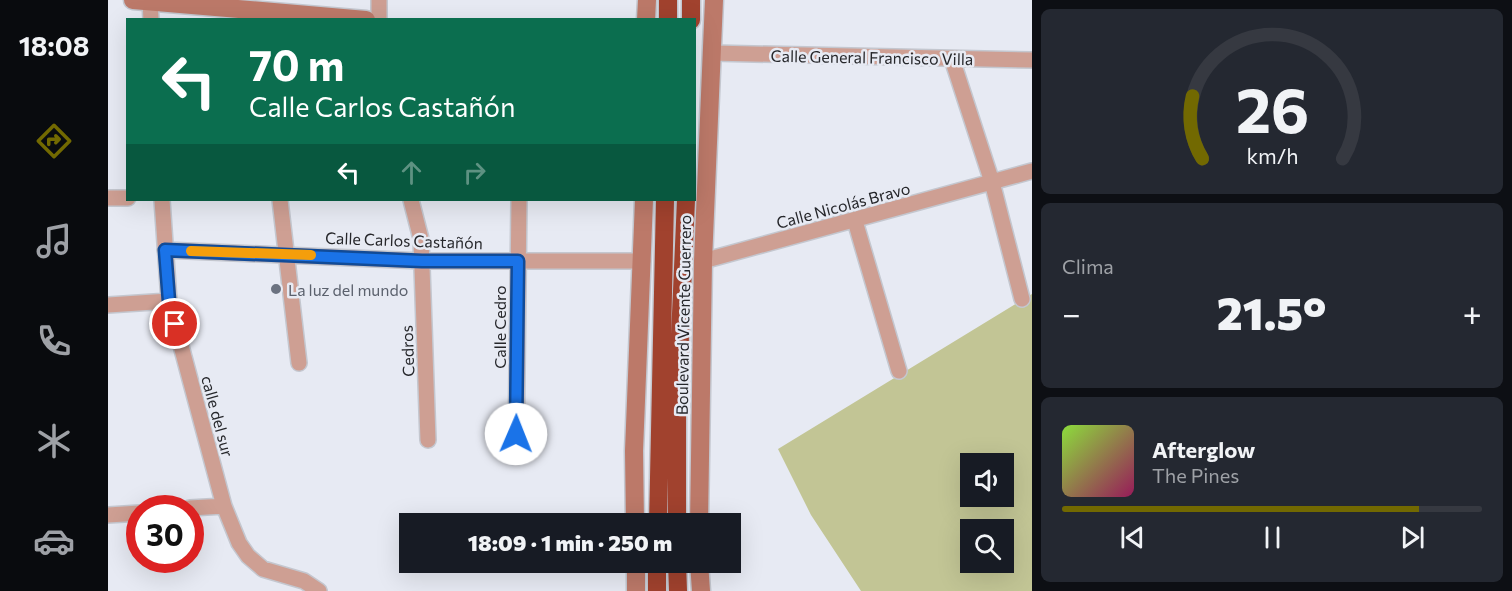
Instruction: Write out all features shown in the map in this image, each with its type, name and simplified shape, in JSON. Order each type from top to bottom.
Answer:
[{"type":"highway","points":[[668,0],[668,18]]},
{"type":"highway","points":[[691,0],[691,18]]},
{"type":"highway","name":"Boulevard Vicente Guerrero","points":[[658,513],[665,201]]},
{"type":"highway","name":"Boulevard Vicente Guerrero","points":[[677,513],[677,405],[686,201]]},
{"type":"highway","points":[[657,573],[657,591]]},
{"type":"highway","points":[[677,573],[678,591]]},
{"type":"main road","points":[[646,18],[647,0]]},
{"type":"main road","name":"Boulevard Vicente Guerrero","points":[[699,513],[703,261],[714,0]]},
{"type":"main road","points":[[145,7],[339,18]]},
{"type":"main road","points":[[635,513],[634,451],[644,201]]},
{"type":"main road","points":[[636,573],[636,591]]},
{"type":"main road","points":[[700,573],[701,591]]},
{"type":"street","points":[[379,0],[379,18]]},
{"type":"street","name":"Calle General Francisco Villa","points":[[712,53],[1032,60]]},
{"type":"street","points":[[952,58],[992,182],[1022,299]]},
{"type":"street","name":"Calle Nicolás Bravo","points":[[703,261],[1032,171]]},
{"type":"street","points":[[108,198],[126,198]]},
{"type":"street","name":"calle del sur","points":[[162,201],[169,301],[224,506],[239,543],[248,556],[263,569],[304,581],[319,591]]},
{"type":"street","points":[[280,201],[299,363]]},
{"type":"street","name":"Cedros","points":[[411,201],[421,239],[428,440]]},
{"type":"street","name":"Calle Cedro","points":[[516,456],[519,201]]},
{"type":"street","points":[[855,221],[899,372]]},
{"type":"street","name":"Calle Carlos Castañón","points":[[165,250],[422,261],[643,261]]},
{"type":"street","points":[[108,305],[169,301]]},
{"type":"street","points":[[204,507],[224,506]]},
{"type":"street","points":[[108,515],[126,514]]},
{"type":"green space","points":[[1032,294],[1032,591],[861,591],[811,515],[778,449]]},
{"type":"slow traffic","points":[[191,251],[311,255]]},
{"type":"place","name":"La luz del mundo","points":[[276,289]]},
{"type":"route","points":[[175,324],[169,301],[165,250],[422,261],[518,261],[516,434]]}]
